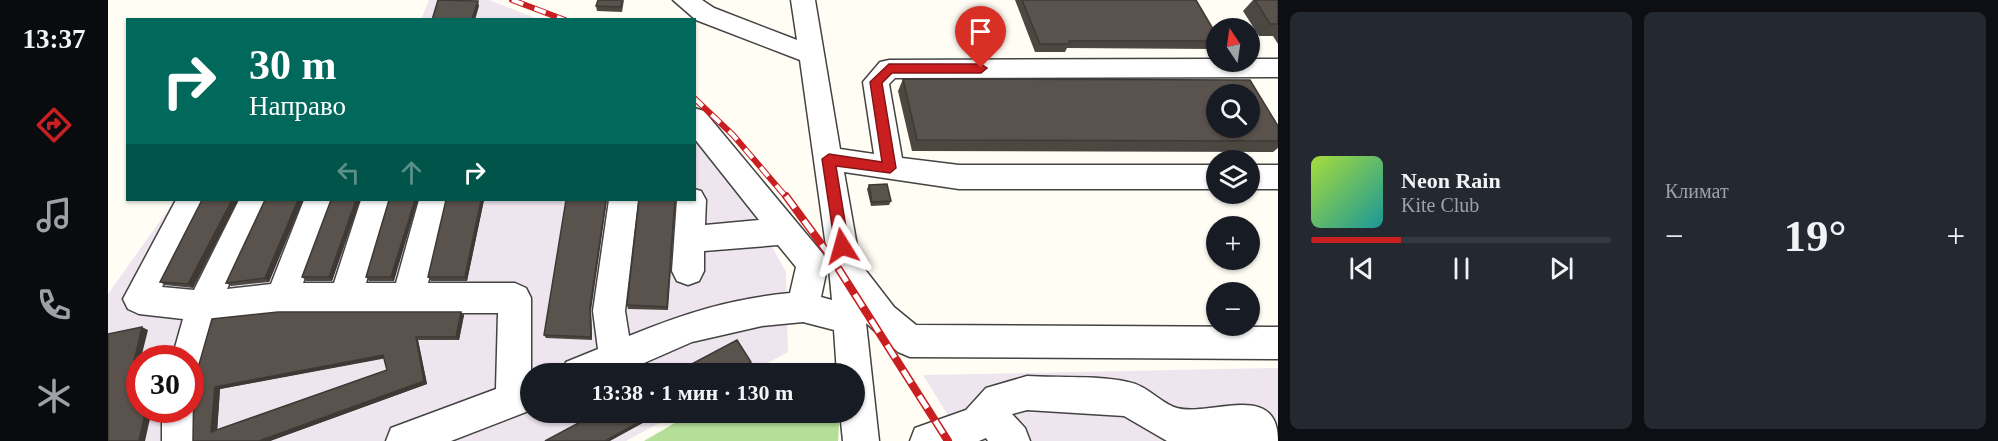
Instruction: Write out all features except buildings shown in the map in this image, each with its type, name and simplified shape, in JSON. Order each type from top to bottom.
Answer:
[{"type":"street","points":[[685,0],[705,14],[812,55]]},
{"type":"street","points":[[803,0],[845,268],[853,363]]},
{"type":"street","points":[[890,168],[876,82],[889,69],[1278,68]]},
{"type":"street","points":[[696,120],[812,264],[803,308]]},
{"type":"street","points":[[829,159],[959,177],[1206,177]]},
{"type":"street","points":[[1260,177],[1278,177]]},
{"type":"street","points":[[190,201],[139,299],[204,306],[282,298],[515,298],[520,369]]},
{"type":"street","points":[[191,345],[204,306],[254,201]]},
{"type":"street","points":[[282,298],[318,201]]},
{"type":"street","points":[[346,298],[375,201]]},
{"type":"street","points":[[408,298],[433,201]]},
{"type":"street","points":[[616,358],[609,311],[623,201]]},
{"type":"street","points":[[688,271],[690,201]]},
{"type":"street","points":[[689,239],[787,231]]},
{"type":"street","points":[[845,268],[882,318],[910,341],[1278,343]]},
{"type":"street","points":[[604,363],[689,327],[762,311],[803,308],[848,319]]},
{"type":"street","points":[[928,441],[946,437],[979,423],[998,400],[1027,393],[1130,399],[1177,434],[1253,423],[1267,441]]},
{"type":"street","points":[[404,441],[520,398]]},
{"type":"street","points":[[987,413],[1012,441]]},
{"type":"street","points":[[180,423],[180,441]]},
{"type":"street","points":[[859,423],[861,441]]},
{"type":"shaded area","points":[[429,0],[489,0],[535,18],[422,18]]},
{"type":"shaded area","points":[[696,111],[786,272],[788,352],[768,363],[520,363],[520,423],[659,423],[626,441],[108,441],[108,294],[174,201],[696,201]]},
{"type":"shaded area","points":[[1278,368],[1278,441],[964,441],[923,375]]},
{"type":"green space","points":[[675,423],[839,424],[838,441],[644,441]]},
{"type":"railway","points":[[512,0],[560,18]]},
{"type":"railway","points":[[696,100],[733,135],[787,198]]},
{"type":"railway","points":[[786,196],[833,260],[948,441]]},
{"type":"route","points":[[842,246],[829,159],[890,168],[876,82],[889,69],[981,68]]}]
